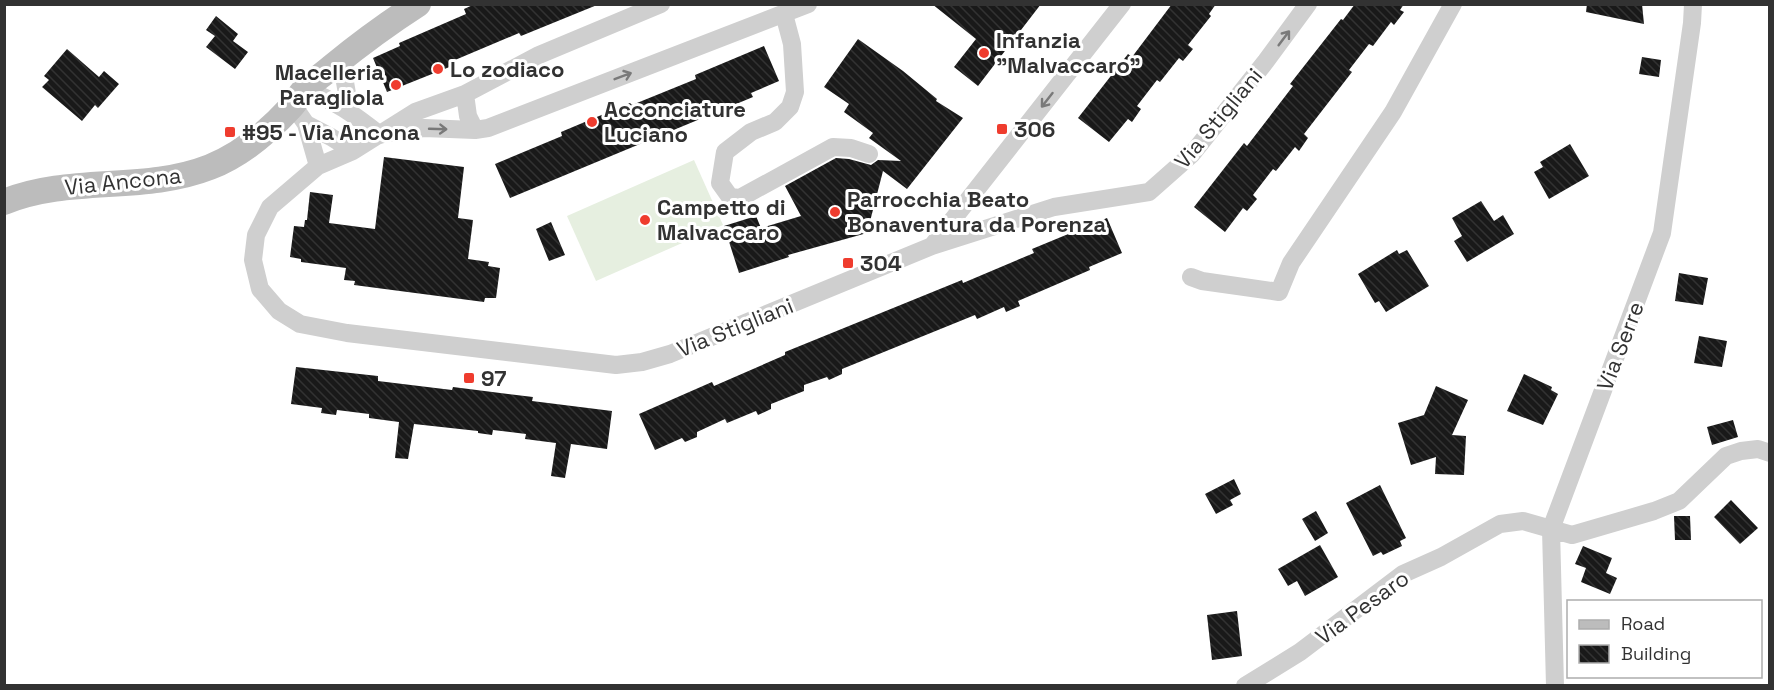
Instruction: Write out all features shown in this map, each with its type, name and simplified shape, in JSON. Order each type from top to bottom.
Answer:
[{"type":"street","points":[[350,111],[341,59],[369,36],[418,4]]},
{"type":"street","name":"Via Stigliani","points":[[661,4],[538,55],[465,93],[415,112],[353,152],[318,166],[270,207],[256,235],[253,260],[260,289],[279,311],[300,324],[347,333],[616,365],[642,362],[680,350],[932,246],[1054,207],[1149,192],[1192,154],[1308,4]]},
{"type":"street","points":[[301,106],[326,97],[350,111],[380,135],[424,128],[488,129],[808,4]]},
{"type":"street","points":[[932,246],[1122,4]]},
{"type":"street","points":[[1191,277],[1202,281],[1279,292],[1292,263],[1394,112],[1454,4]]},
{"type":"street","name":"Via Serre","points":[[1555,686],[1551,529],[1662,233],[1693,4]]},
{"type":"street","points":[[784,14],[792,44],[795,92],[790,107],[775,122],[751,132],[725,152],[720,183],[730,197],[740,198],[833,147],[851,148],[869,154]]},
{"type":"street","name":"Via Ancona","points":[[4,202],[49,188],[157,181],[186,176],[214,166],[240,151],[301,106],[341,59]]},
{"type":"street","points":[[465,93],[468,116],[475,130]]},
{"type":"street","points":[[301,106],[331,137],[353,152]]},
{"type":"street","points":[[301,106],[318,166]]},
{"type":"street","name":"Via Pesaro","points":[[1245,686],[1300,652],[1403,574],[1441,557],[1500,524],[1523,520],[1572,535],[1654,511],[1679,501],[1726,456],[1758,449],[1770,453]]},
{"type":"green space","name":"Campetto di Malvaccaro","points":[[694,160],[723,225],[596,281],[567,216]]},
{"type":"building","points":[[475,4],[597,5],[521,36],[519,33],[455,60],[457,64],[387,92],[373,58],[400,46],[399,43],[466,14],[464,9]]},
{"type":"building","name":"Infanzia \"Malvaccaro\"","points":[[932,4],[1041,4],[978,86],[954,67],[976,39]]},
{"type":"building","points":[[1172,4],[1216,4],[1209,14],[1211,16],[1188,45],[1193,49],[1183,61],[1179,58],[1160,82],[1157,80],[1137,106],[1141,109],[1132,122],[1128,119],[1109,142],[1078,118],[1128,54],[1132,57]]},
{"type":"building","points":[[1355,4],[1404,4],[1400,10],[1404,12],[1394,25],[1391,22],[1373,46],[1369,44],[1349,70],[1352,72],[1304,134],[1308,138],[1299,151],[1295,147],[1276,171],[1273,169],[1253,195],[1257,199],[1247,211],[1243,208],[1225,232],[1194,207],[1244,143],[1247,146],[1293,86],[1290,84]]},
{"type":"building","points":[[1587,4],[1642,4],[1644,24],[1586,12]]},
{"type":"building","points":[[216,16],[238,34],[233,41],[248,52],[235,69],[206,47],[215,36],[206,30]]},
{"type":"building","points":[[858,39],[903,71],[937,99],[936,101],[963,118],[907,189],[883,171],[867,233],[788,255],[789,257],[739,273],[724,226],[756,216],[761,228],[801,216],[785,186],[836,158],[871,165],[878,160],[901,161],[869,138],[873,133],[844,112],[849,104],[824,87]]},
{"type":"building","points":[[764,46],[779,81],[751,93],[753,97],[510,198],[495,164],[562,136],[561,132],[696,79],[695,75]]},
{"type":"building","points":[[67,49],[99,77],[104,71],[119,84],[98,108],[95,105],[82,121],[42,87],[49,80],[44,76]]},
{"type":"building","points":[[1642,57],[1661,60],[1659,77],[1639,74]]},
{"type":"building","points":[[1570,144],[1589,176],[1549,199],[1534,172],[1543,167],[1540,162]]},
{"type":"building","points":[[384,157],[464,167],[458,218],[473,220],[468,259],[489,262],[488,266],[500,268],[496,298],[485,298],[484,302],[354,285],[355,281],[344,280],[346,268],[301,262],[301,259],[290,257],[294,226],[304,227],[305,220],[307,220],[310,192],[333,195],[329,223],[375,229]]},
{"type":"building","points":[[1481,201],[1494,221],[1503,215],[1514,234],[1467,262],[1454,241],[1462,236],[1452,218]]},
{"type":"building","points":[[1107,218],[1122,253],[1089,267],[1090,270],[1018,301],[1020,306],[1006,312],[1004,307],[977,319],[975,315],[842,369],[842,374],[829,380],[827,377],[804,385],[804,391],[771,404],[771,409],[758,415],[756,411],[727,423],[725,419],[697,432],[697,437],[685,442],[682,438],[655,450],[639,414],[712,382],[714,386],[785,355],[785,352],[962,280],[963,283],[1034,253],[1032,249]]},
{"type":"building","points":[[551,222],[565,255],[549,261],[536,229]]},
{"type":"building","points":[[1397,250],[1399,254],[1407,250],[1429,286],[1386,312],[1379,301],[1375,303],[1358,274]]},
{"type":"building","points":[[1679,273],[1708,278],[1703,305],[1675,301]]},
{"type":"building","points":[[1699,336],[1727,341],[1722,367],[1694,363]]},
{"type":"building","points":[[296,367],[378,376],[378,381],[533,397],[532,401],[612,411],[607,449],[571,444],[565,478],[551,476],[556,443],[525,439],[526,434],[493,430],[492,435],[478,433],[478,431],[414,424],[408,459],[395,458],[399,422],[369,418],[369,414],[337,410],[336,415],[321,413],[322,408],[291,404]]},
{"type":"building","points":[[1524,374],[1552,387],[1551,390],[1558,394],[1543,425],[1507,411]]},
{"type":"building","points":[[1436,386],[1468,400],[1452,435],[1466,436],[1464,475],[1435,474],[1436,457],[1411,465],[1398,423],[1424,415]]},
{"type":"building","points":[[1733,420],[1738,437],[1712,445],[1707,427]]},
{"type":"building","points":[[1234,479],[1241,494],[1230,500],[1233,505],[1216,514],[1205,494]]},
{"type":"building","points":[[1380,485],[1406,538],[1400,541],[1402,546],[1383,555],[1381,552],[1373,556],[1346,503]]},
{"type":"building","points":[[1731,500],[1758,528],[1740,544],[1714,517]]},
{"type":"building","points":[[1316,511],[1328,533],[1315,541],[1302,519]]},
{"type":"building","points":[[1674,516],[1690,516],[1691,540],[1675,540]]},
{"type":"building","points":[[1320,545],[1338,577],[1305,596],[1297,581],[1288,586],[1278,569]]},
{"type":"building","points":[[1583,546],[1612,558],[1606,573],[1617,578],[1610,594],[1581,582],[1586,568],[1575,564]]},
{"type":"building","points":[[1237,611],[1242,656],[1212,660],[1207,615]]},
{"type":"place","name":"Infanzia \"Malvaccaro\"","points":[[984,53]]},
{"type":"place","name":"Lo zodiaco","points":[[438,69]]},
{"type":"place","name":"Macelleria Paragliola","points":[[396,85]]},
{"type":"place","name":"Acconciature Luciano","points":[[592,122]]},
{"type":"place","name":"306","points":[[1002,129]]},
{"type":"place","name":"#95 - Via Ancona","points":[[230,132]]},
{"type":"place","name":"Parrocchia Beato Bonaventura da Porenza","points":[[835,212]]},
{"type":"place","name":"Campetto di Malvaccaro","points":[[645,220]]},
{"type":"place","name":"304","points":[[848,263]]},
{"type":"place","name":"97","points":[[469,378]]}]
